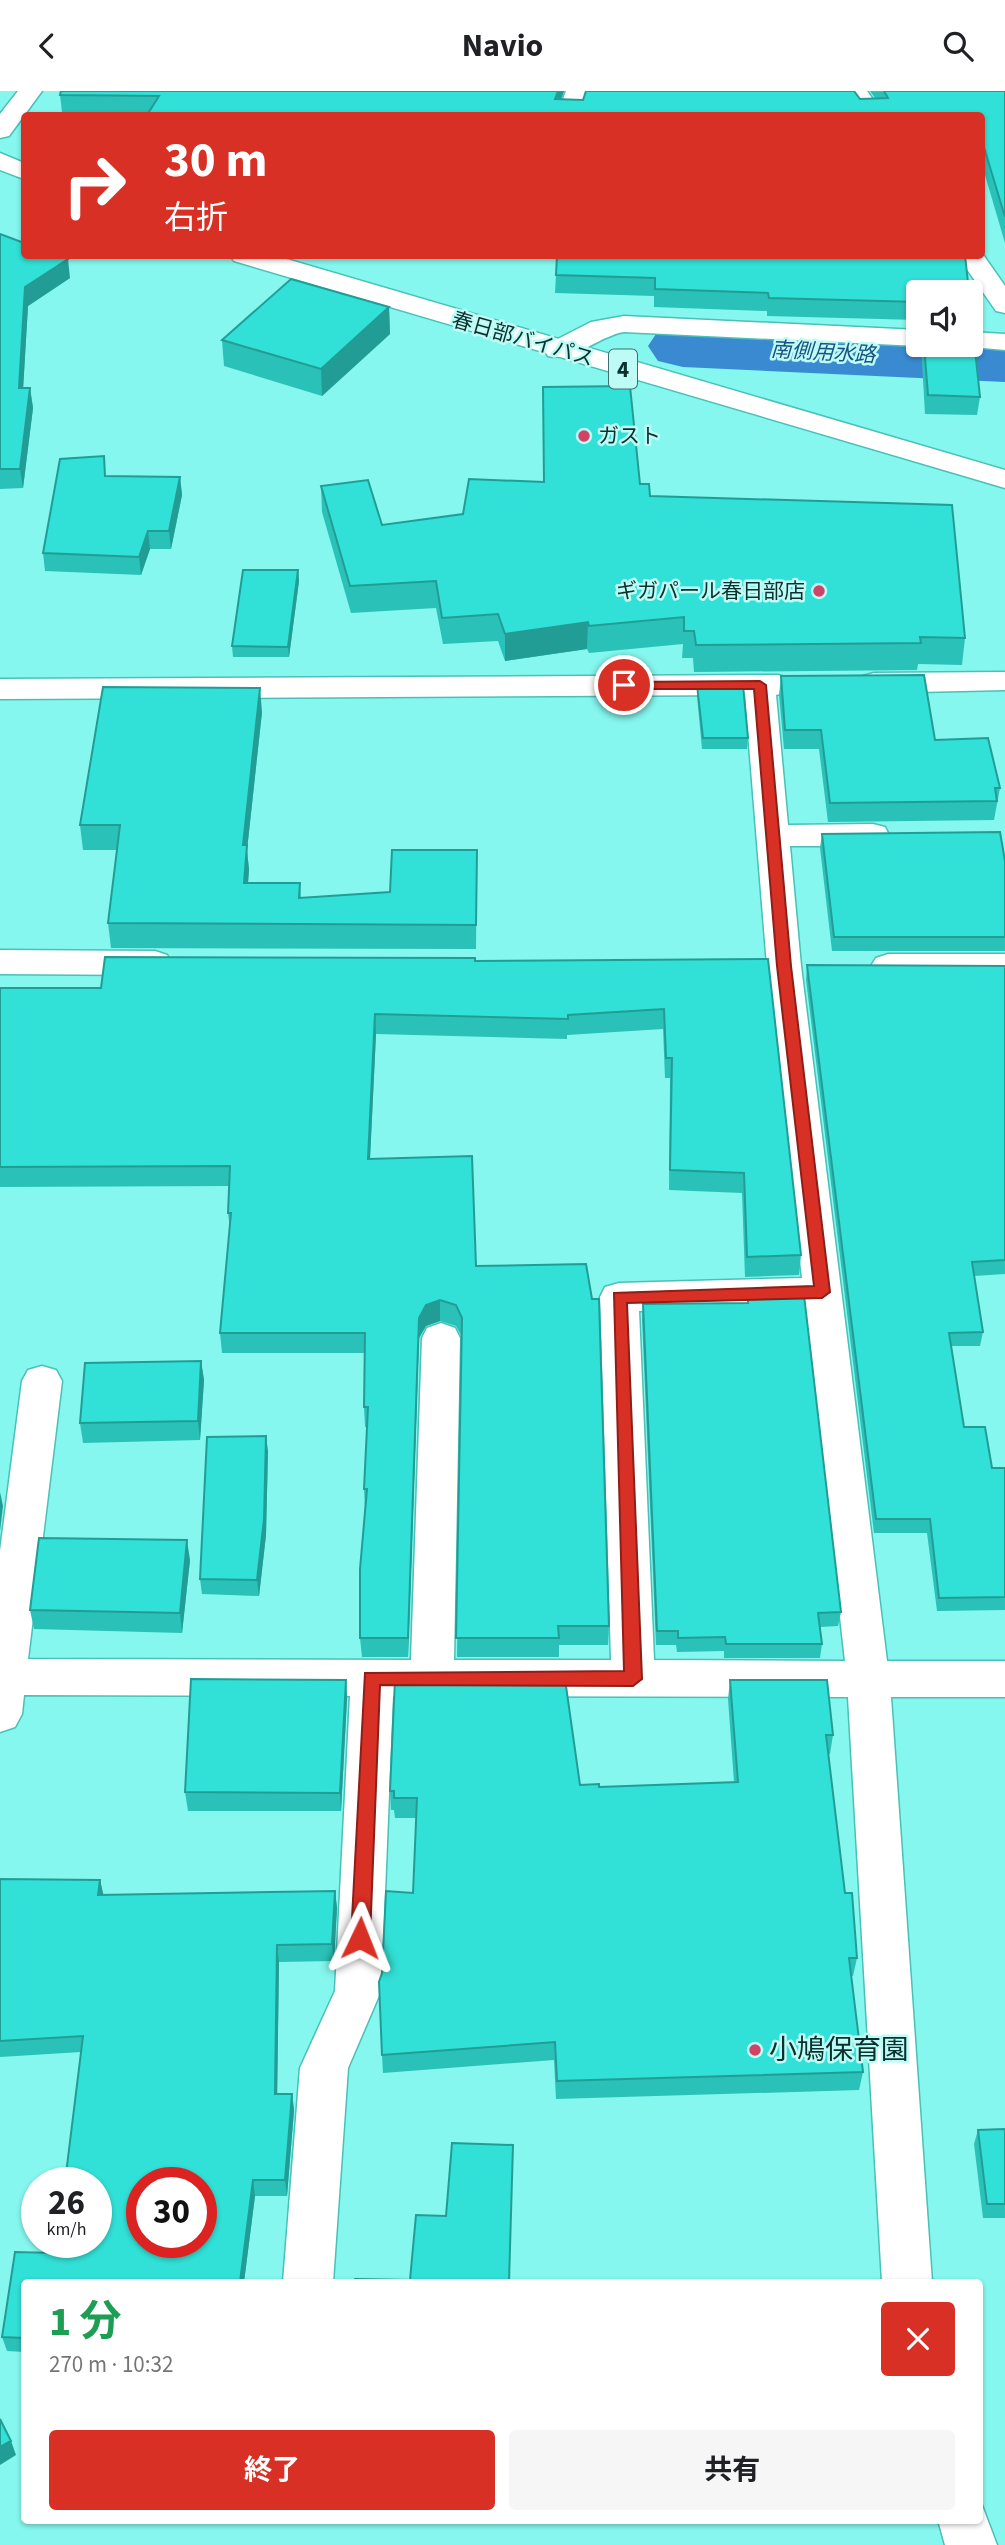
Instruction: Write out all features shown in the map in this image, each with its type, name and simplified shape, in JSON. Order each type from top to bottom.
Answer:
[{"type":"main road","points":[[0,131],[30,91]]},
{"type":"main road","points":[[570,112],[578,91]]},
{"type":"main road","points":[[855,91],[870,112]]},
{"type":"main road","points":[[0,161],[21,171]]},
{"type":"main road","name":"春日部バイパス","points":[[265,259],[558,350],[1005,479]]},
{"type":"main road","points":[[973,259],[1005,305]]},
{"type":"main road","points":[[558,350],[601,328],[624,324],[906,337]]},
{"type":"main road","points":[[983,341],[1005,342]]},
{"type":"main road","points":[[841,684],[1005,681]]},
{"type":"main road","points":[[0,689],[800,684]]},
{"type":"main road","points":[[760,685],[784,966],[868,1679],[907,2279]]},
{"type":"main road","points":[[771,836],[909,834]]},
{"type":"main road","points":[[0,962],[182,963]]},
{"type":"main road","points":[[853,966],[1005,966]]},
{"type":"main road","points":[[633,1679],[619,1297],[822,1292]]},
{"type":"main road","points":[[432,1678],[441,1338]]},
{"type":"main road","points":[[43,1381],[2,1690],[372,1678],[1005,1679]]},
{"type":"main road","points":[[308,2279],[324,2068],[358,1991],[372,1678]]},
{"type":"main road","points":[[965,2524],[971,2545]]},
{"type":"building","points":[[61,91],[558,91],[555,99],[583,100],[586,91],[854,91],[860,99],[888,98],[884,91],[1005,91],[1005,217],[985,151],[985,112],[149,112],[159,96],[60,95]]},
{"type":"building","points":[[0,234],[21,242],[21,259],[68,259],[25,287],[19,388],[30,388],[20,469],[0,469]]},
{"type":"building","points":[[557,259],[965,259],[968,280],[906,280],[906,302],[769,298],[768,293],[655,289],[655,278],[556,275]]},
{"type":"building","points":[[291,279],[389,307],[321,369],[222,340]]},
{"type":"building","points":[[925,357],[976,357],[980,397],[928,395]]},
{"type":"building","points":[[630,386],[640,484],[649,484],[650,496],[952,505],[965,638],[920,637],[921,643],[696,645],[694,631],[684,631],[684,617],[589,626],[588,622],[505,634],[498,614],[442,618],[436,581],[350,586],[321,486],[368,480],[382,525],[463,514],[469,479],[544,482],[543,387]]},
{"type":"building","points":[[104,456],[105,476],[180,477],[169,531],[148,531],[139,557],[43,553],[60,459]]},
{"type":"building","points":[[243,570],[298,570],[288,647],[232,646]]},
{"type":"building","points":[[924,675],[935,740],[988,738],[1000,788],[995,788],[997,801],[830,803],[821,730],[785,730],[781,676]]},
{"type":"building","points":[[697,685],[743,685],[748,738],[703,738]]},
{"type":"building","points":[[103,687],[260,688],[243,845],[247,845],[244,883],[300,883],[299,898],[390,892],[392,850],[477,850],[476,925],[108,923],[120,825],[80,825]]},
{"type":"building","points":[[1000,832],[1005,861],[1005,937],[834,937],[822,834]]},
{"type":"building","points":[[105,957],[475,958],[475,961],[768,959],[801,1255],[747,1257],[744,1173],[670,1170],[672,1058],[666,1058],[664,1009],[568,1015],[568,1019],[375,1014],[368,1159],[472,1156],[476,1266],[586,1264],[592,1299],[599,1299],[609,1626],[558,1626],[559,1638],[456,1638],[462,1318],[456,1305],[440,1300],[426,1305],[419,1318],[408,1638],[360,1638],[360,1569],[367,1489],[364,1489],[368,1407],[364,1407],[365,1333],[220,1333],[231,1213],[228,1213],[230,1166],[0,1167],[0,988],[101,988]]},
{"type":"building","points":[[807,965],[1005,966],[1005,1260],[972,1262],[983,1332],[949,1333],[964,1427],[985,1427],[992,1468],[1005,1468],[1005,1597],[939,1598],[930,1519],[876,1519]]},
{"type":"building","points":[[804,1295],[841,1612],[818,1613],[822,1644],[726,1644],[725,1637],[678,1638],[678,1631],[657,1631],[643,1304],[748,1303],[748,1297]]},
{"type":"building","points":[[201,1361],[198,1421],[80,1423],[85,1363]]},
{"type":"building","points":[[266,1436],[264,1519],[257,1580],[200,1579],[207,1437]]},
{"type":"building","points":[[39,1538],[187,1540],[180,1613],[30,1610]]},
{"type":"building","points":[[191,1679],[346,1680],[340,1793],[185,1792]]},
{"type":"building","points":[[395,1679],[565,1679],[580,1785],[599,1784],[599,1787],[738,1782],[730,1680],[827,1680],[833,1735],[826,1735],[845,1893],[852,1893],[857,1958],[849,1958],[863,2072],[557,2081],[555,2042],[382,2055],[379,1982],[382,1973],[386,1891],[413,1893],[417,1798],[394,1798],[394,1791],[390,1791]]},
{"type":"building","points":[[0,1879],[100,1880],[98,1895],[335,1891],[332,1944],[277,1945],[275,2094],[292,2094],[285,2180],[253,2180],[240,2279],[21,2279],[21,2338],[2,2337],[15,2252],[21,2252],[21,2258],[112,2258],[112,2167],[67,2167],[83,2036],[0,2041]]},
{"type":"building","points":[[1005,2129],[1005,2204],[987,2204],[978,2130]]},
{"type":"building","points":[[452,2143],[513,2145],[509,2279],[410,2279],[416,2215],[446,2216]]},
{"type":"building","points":[[0,2419],[11,2441],[0,2447]]},
{"type":"waterway","name":"南側用水路","points":[[683,346],[1005,361]]},
{"type":"place","name":"ガスト","points":[[584,436]]},
{"type":"place","name":"ギガパール春日部店","points":[[819,591]]},
{"type":"place","name":"小鳩保育園","points":[[755,2050]]},
{"type":"route","points":[[360,1938],[372,1678],[633,1679],[619,1297],[822,1292],[784,966],[760,685],[624,685]]}]
